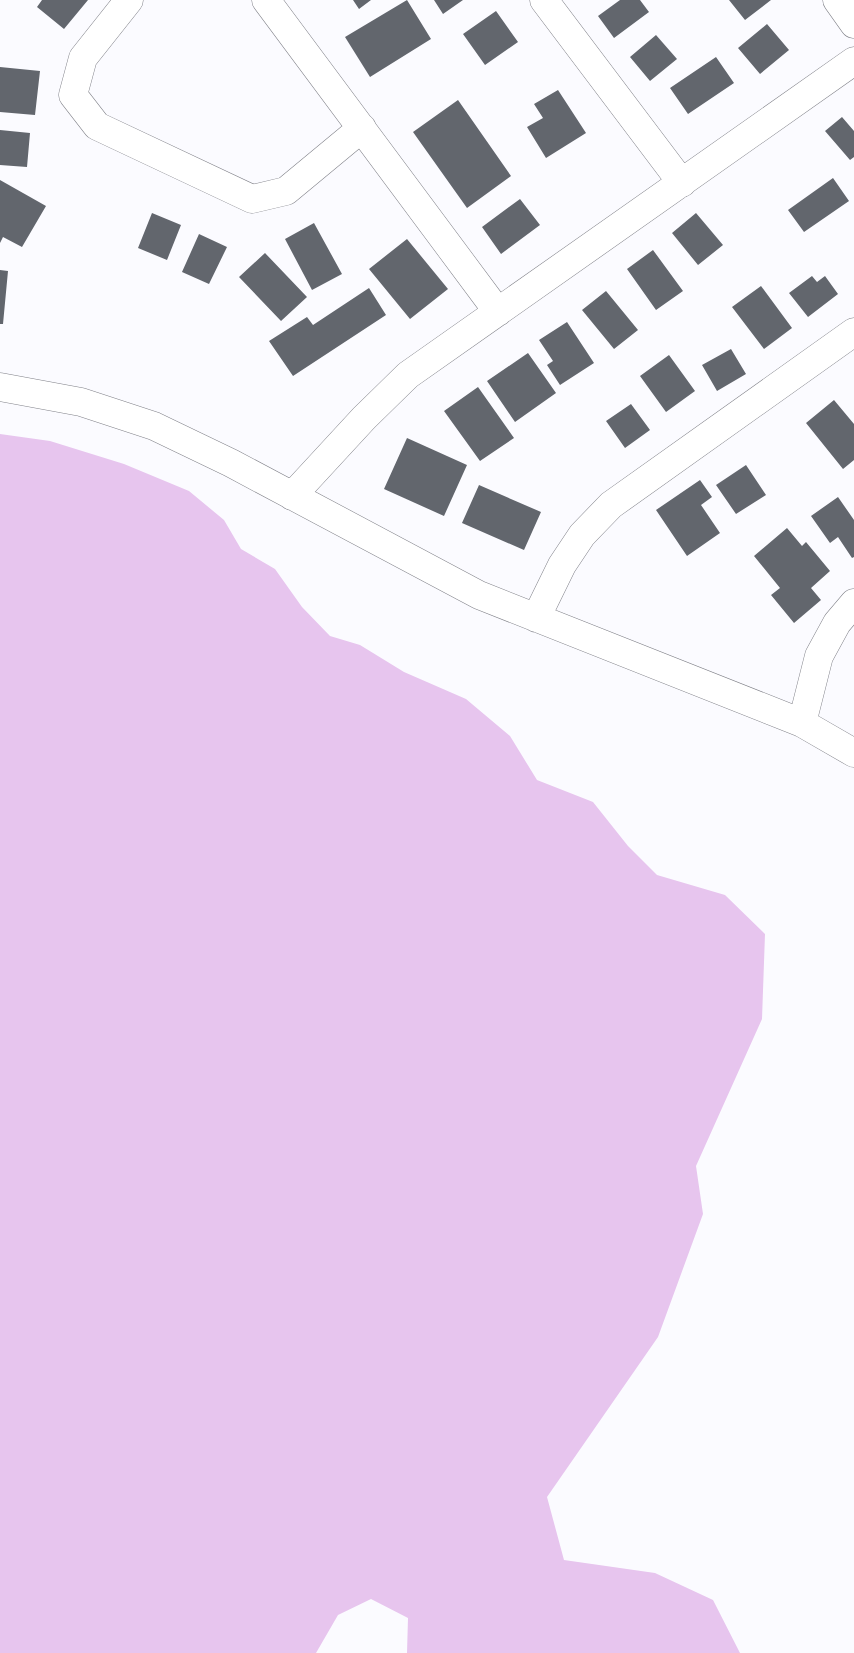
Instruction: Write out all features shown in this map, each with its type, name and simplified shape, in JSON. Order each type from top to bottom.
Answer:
[{"type":"street","points":[[129,0],[83,58],[73,95],[97,126],[252,200],[286,191],[362,128]]},
{"type":"street","points":[[266,0],[498,312]]},
{"type":"street","points":[[544,0],[682,182]]},
{"type":"street","points":[[837,0],[854,24]]},
{"type":"street","points":[[292,496],[364,418],[408,375],[854,61]]},
{"type":"street","points":[[536,618],[562,565],[582,535],[611,505],[854,332]]},
{"type":"street","points":[[0,387],[81,402],[154,426],[232,464],[479,595],[802,723],[854,753]]},
{"type":"street","points":[[802,723],[819,656],[837,623],[854,603]]},
{"type":"shaded area","points":[[0,434],[50,441],[124,464],[189,491],[224,520],[241,549],[275,569],[302,607],[330,636],[360,645],[404,672],[466,699],[510,736],[537,780],[593,802],[628,846],[657,875],[725,895],[765,934],[762,1019],[696,1166],[703,1214],[658,1337],[547,1497],[564,1560],[655,1573],[713,1600],[740,1653],[407,1653],[408,1618],[371,1599],[338,1615],[316,1653],[0,1653]]},
{"type":"building","points":[[42,0],[88,0],[64,29],[37,7]]},
{"type":"building","points":[[353,0],[371,0],[359,9]]},
{"type":"building","points":[[407,0],[431,39],[370,77],[345,37]]},
{"type":"building","points":[[434,0],[463,0],[443,14]]},
{"type":"building","points":[[620,0],[640,0],[649,12],[614,38],[598,16]]},
{"type":"building","points":[[729,0],[771,0],[745,20]]},
{"type":"building","points":[[496,11],[518,42],[485,65],[463,34]]},
{"type":"building","points":[[767,24],[789,50],[760,74],[738,48]]},
{"type":"building","points":[[656,35],[677,59],[650,81],[630,57]]},
{"type":"building","points":[[716,57],[734,83],[688,114],[670,88]]},
{"type":"building","points":[[0,67],[40,71],[35,115],[0,112]]},
{"type":"building","points":[[558,90],[586,133],[546,158],[527,127],[543,118],[534,104]]},
{"type":"building","points":[[458,100],[511,176],[467,208],[413,132]]},
{"type":"building","points":[[842,117],[854,131],[854,157],[850,160],[825,131]]},
{"type":"building","points":[[0,130],[30,133],[27,167],[0,165]]},
{"type":"building","points":[[833,178],[849,201],[804,232],[788,210]]},
{"type":"building","points":[[0,180],[46,206],[22,247],[3,237],[0,243]]},
{"type":"building","points":[[520,199],[540,225],[501,254],[482,227]]},
{"type":"building","points":[[152,213],[181,225],[167,260],[138,248]]},
{"type":"building","points":[[696,213],[723,245],[698,265],[672,233]]},
{"type":"building","points":[[314,223],[342,274],[312,290],[285,239]]},
{"type":"building","points":[[199,234],[227,247],[209,284],[182,272]]},
{"type":"building","points":[[407,239],[448,289],[410,319],[369,269]]},
{"type":"building","points":[[653,250],[683,291],[656,310],[627,269]]},
{"type":"building","points":[[265,253],[307,297],[281,321],[239,277]]},
{"type":"building","points":[[0,270],[8,271],[3,324],[0,324]]},
{"type":"building","points":[[812,276],[817,282],[825,276],[838,294],[808,317],[789,293]]},
{"type":"building","points":[[761,286],[792,328],[764,349],[732,307]]},
{"type":"building","points":[[369,288],[386,315],[293,376],[269,341],[307,317],[313,325]]},
{"type":"building","points":[[606,291],[638,330],[614,349],[582,310]]},
{"type":"building","points":[[567,322],[594,363],[560,385],[547,365],[553,361],[539,340]]},
{"type":"building","points":[[731,349],[746,374],[717,391],[702,365]]},
{"type":"building","points":[[528,353],[556,393],[515,422],[487,381]]},
{"type":"building","points":[[669,355],[695,391],[666,412],[640,376]]},
{"type":"building","points":[[478,387],[514,438],[480,461],[444,411]]},
{"type":"building","points":[[834,400],[854,424],[854,460],[843,469],[806,423]]},
{"type":"building","points":[[631,404],[650,430],[625,448],[606,421]]},
{"type":"building","points":[[407,438],[467,465],[444,516],[384,489]]},
{"type":"building","points":[[746,465],[766,495],[736,514],[716,485]]},
{"type":"building","points":[[700,480],[712,497],[701,505],[720,533],[687,556],[656,510]]},
{"type":"building","points":[[479,485],[541,512],[524,550],[462,523]]},
{"type":"building","points":[[838,497],[854,520],[854,557],[852,558],[838,537],[830,543],[811,516]]},
{"type":"building","points":[[787,528],[802,546],[806,542],[830,571],[811,588],[821,600],[794,623],[771,595],[780,588],[754,556]]}]
